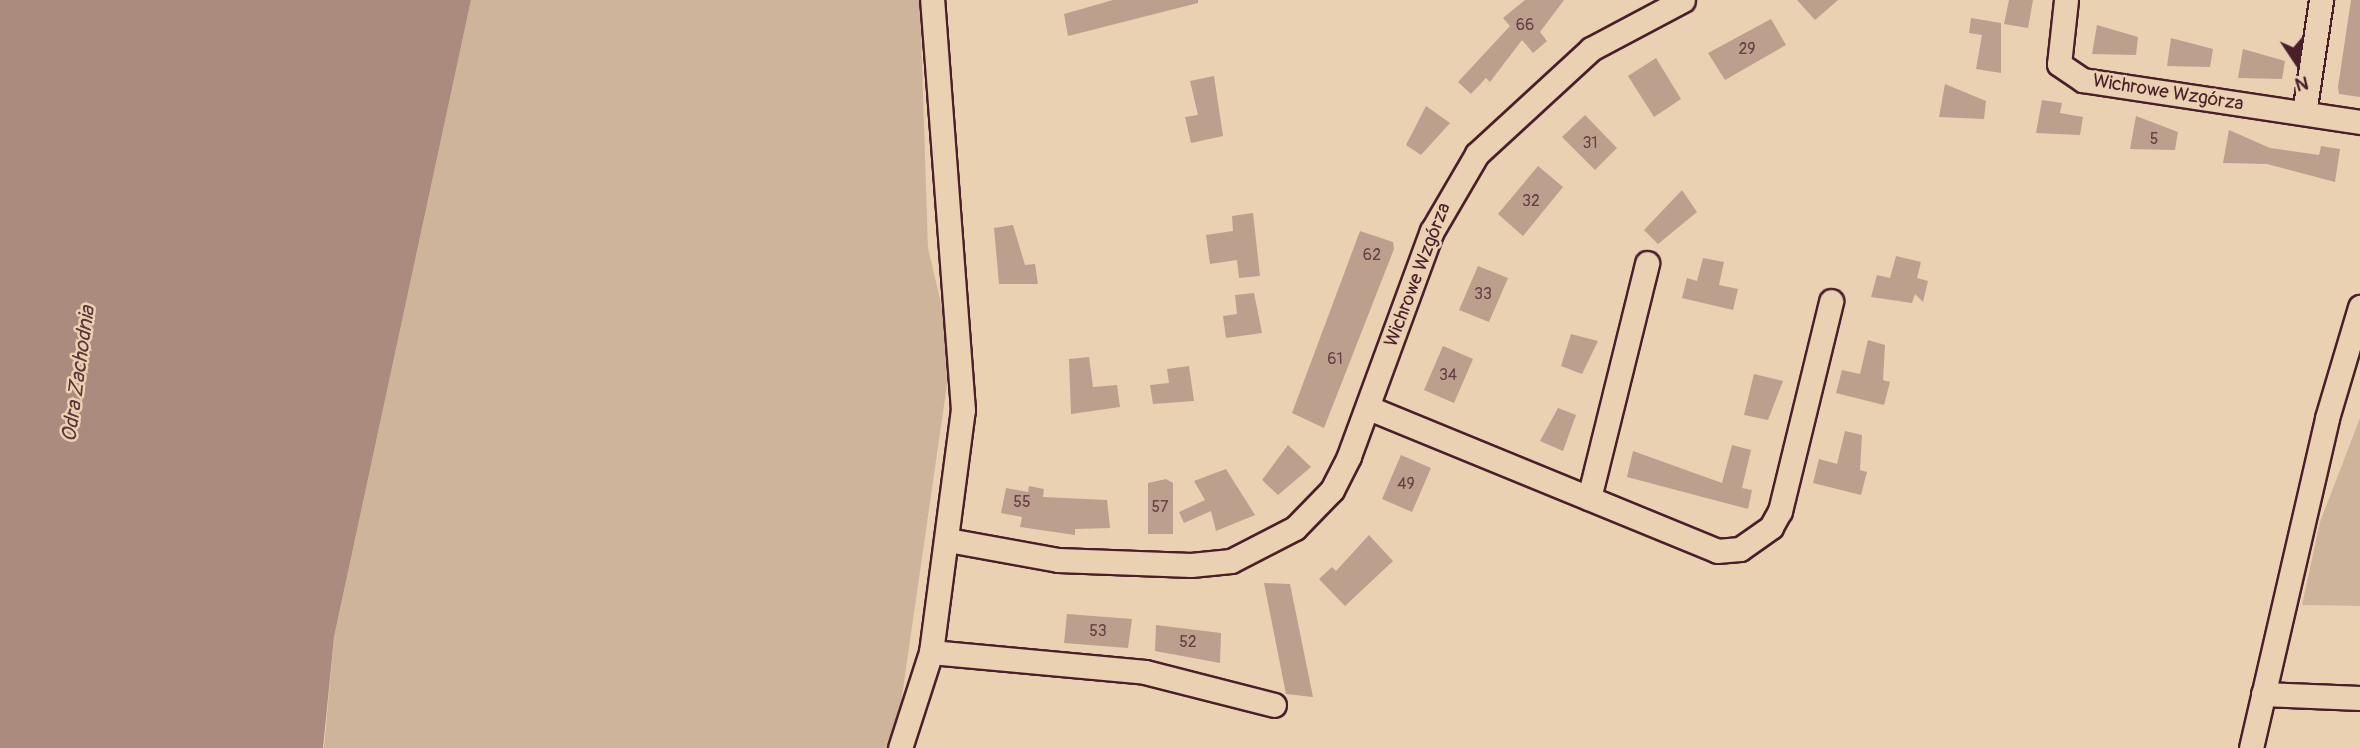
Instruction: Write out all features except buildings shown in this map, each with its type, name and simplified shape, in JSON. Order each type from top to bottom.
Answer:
[{"type":"street","points":[[900,748],[931,652],[948,540],[964,362],[943,196],[932,0]]},
{"type":"street","name":"Wichrowe Wzgórza","points":[[948,540],[1058,560],[1231,561],[1315,510],[1332,490],[1369,408],[1432,231],[1477,154],[1591,49],[1683,0]]},
{"type":"street","name":"Wichrowe Wzgórza","points":[[2066,0],[2059,64],[2083,80],[2360,122]]},
{"type":"street","points":[[2304,113],[2321,0]]},
{"type":"street","points":[[1589,498],[1647,263]]},
{"type":"street","points":[[1369,408],[1717,551],[1757,540],[1780,511],[1831,301]]},
{"type":"street","points":[[2251,748],[2327,418],[2360,307]]},
{"type":"street","points":[[931,652],[1145,672],[1275,705]]},
{"type":"street","points":[[2263,694],[2360,698]]},
{"type":"shaded area","points":[[471,0],[920,0],[928,248],[952,350],[900,710],[885,748],[324,748],[334,637]]},
{"type":"shaded area","points":[[2360,418],[2360,606],[2302,605],[2320,522]]},
{"type":"water","name":"Odra Zachodnia","points":[[0,0],[471,0],[334,637],[323,748],[0,748]]}]
